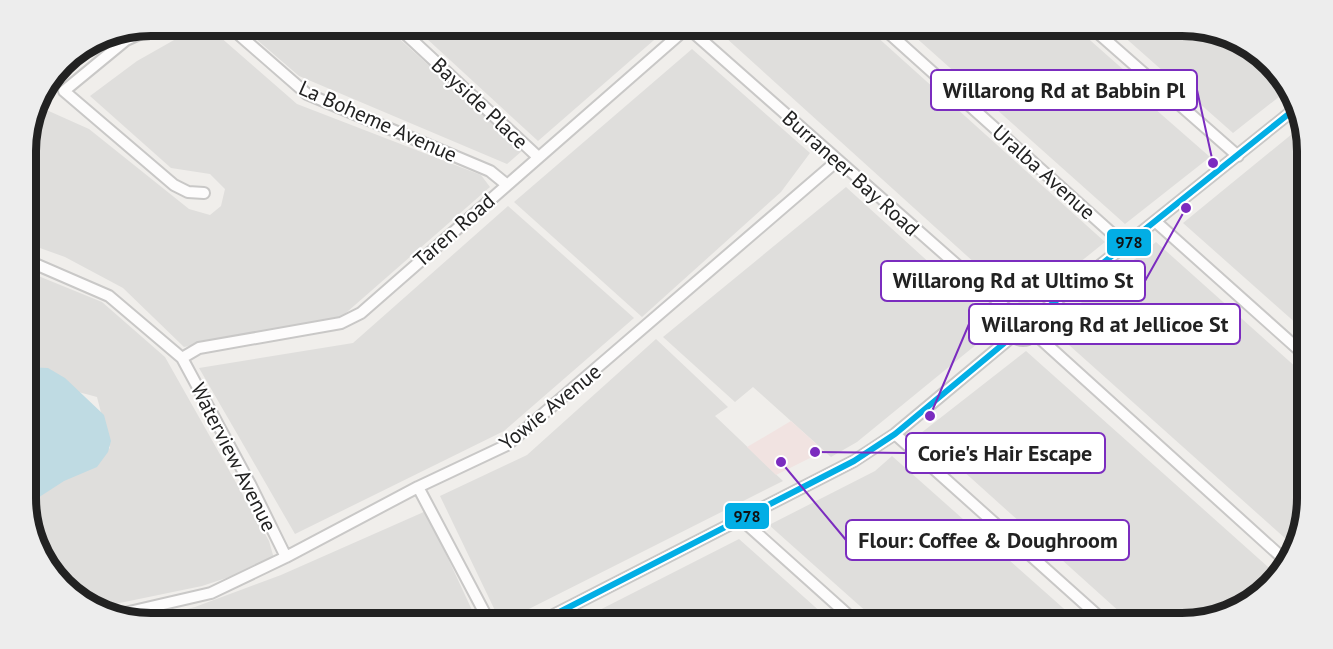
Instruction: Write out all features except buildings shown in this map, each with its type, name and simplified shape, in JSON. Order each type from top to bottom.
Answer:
[{"type":"street","name":"La Boheme Avenue","points":[[240,36],[307,94],[489,171],[506,184]]},
{"type":"street","name":"Bayside Place","points":[[408,36],[537,156]]},
{"type":"street","name":"Taren Road","points":[[182,358],[199,348],[342,323],[361,313],[675,36]]},
{"type":"street","name":"Burraneer Bay Road","points":[[698,36],[1017,318]]},
{"type":"street","name":"Uralba Avenue","points":[[892,36],[1126,246]]},
{"type":"street","points":[[1101,36],[1238,156]]},
{"type":"street","points":[[131,38],[64,91],[174,185],[188,192],[204,193]]},
{"type":"street","points":[[1032,320],[1290,113]]},
{"type":"street","name":"Yowie Avenue","points":[[132,611],[211,593],[286,557],[418,487],[495,452],[518,437],[837,161]]},
{"type":"street","points":[[1155,222],[1297,348]]},
{"type":"street","points":[[36,264],[109,296],[182,358]]},
{"type":"street","points":[[1032,320],[1024,316],[1017,318],[1012,327],[1014,334],[1024,339],[1034,333]]},
{"type":"street","points":[[1032,320],[1034,333],[1281,557]]},
{"type":"street","points":[[558,613],[854,461],[895,434],[1014,334]]},
{"type":"street","name":"Waterview Avenue","points":[[182,358],[250,484],[286,557]]},
{"type":"street","points":[[895,434],[1095,613]]},
{"type":"street","points":[[418,487],[485,613]]},
{"type":"street","points":[[741,519],[846,613]]},
{"type":"shaded area","points":[[181,36],[219,36],[297,104],[481,175],[490,187],[339,319],[184,347],[123,288],[65,257],[36,247],[36,144],[44,109],[89,129],[189,209],[210,215],[221,206],[225,189],[210,174],[171,168],[90,96],[137,61]]},
{"type":"shaded area","points":[[253,36],[396,36],[523,150],[507,164],[299,76]]},
{"type":"shaded area","points":[[424,36],[659,36],[538,141]]},
{"type":"shaded area","points":[[724,36],[876,36],[1105,242],[1028,304],[1019,303]]},
{"type":"shaded area","points":[[914,36],[1085,36],[1160,102],[1154,108],[1210,157],[1125,224]]},
{"type":"shaded area","points":[[1123,36],[1204,38],[1226,45],[1252,60],[1273,81],[1282,94],[1233,133]]},
{"type":"shaded area","points":[[692,49],[810,153],[781,192],[642,317],[514,202]]},
{"type":"shaded area","points":[[96,50],[73,70],[68,72]]},
{"type":"shaded area","points":[[1292,134],[1296,138],[1297,324],[1183,223]]},
{"type":"shaded area","points":[[846,187],[999,326],[857,442],[831,457],[753,387],[735,402],[663,337]]},
{"type":"shaded area","points":[[508,206],[634,318],[504,431],[295,534],[199,368],[353,343]]},
{"type":"shaded area","points":[[1156,242],[1297,368],[1297,498],[1295,520],[1288,541],[1050,328]]},
{"type":"shaded area","points":[[36,275],[102,302],[165,357],[269,541],[275,562],[202,586],[110,605],[94,598],[70,579],[51,555],[45,542],[37,513],[36,499],[110,448],[97,397],[36,381]]},
{"type":"shaded area","points":[[656,339],[728,407],[715,416],[783,481],[521,613],[496,613],[440,496],[527,455]]},
{"type":"shaded area","points":[[1026,351],[1271,570],[1252,589],[1219,607],[1189,613],[1121,613],[921,433]]},
{"type":"shaded area","points":[[791,421],[824,451],[776,475],[747,447]]},
{"type":"shaded area","points":[[892,456],[1069,613],[868,613],[769,525],[875,471]]},
{"type":"shaded area","points":[[426,511],[473,613],[171,613],[195,607],[281,575]]},
{"type":"shaded area","points":[[739,539],[822,613],[594,613]]},
{"type":"water","points":[[36,367],[48,368],[65,378],[104,415],[111,441],[108,452],[97,467],[64,481],[36,499]]},
{"type":"transit line","name":"978","points":[[1032,320],[1290,113]]},
{"type":"transit line","name":"978","points":[[558,613],[854,461],[895,434],[1014,335]]},
{"type":"place","name":"Willarong Rd at Babbin Pl","points":[[1213,163]]},
{"type":"place","name":"Willarong Rd at Ultimo St","points":[[1186,208]]},
{"type":"place","name":"Willarong Rd at Jellicoe St","points":[[930,416]]},
{"type":"place","name":"Corie's Hair Escape","points":[[815,452]]},
{"type":"place","name":"Flour: Coffee & Doughroom","points":[[781,462]]}]
